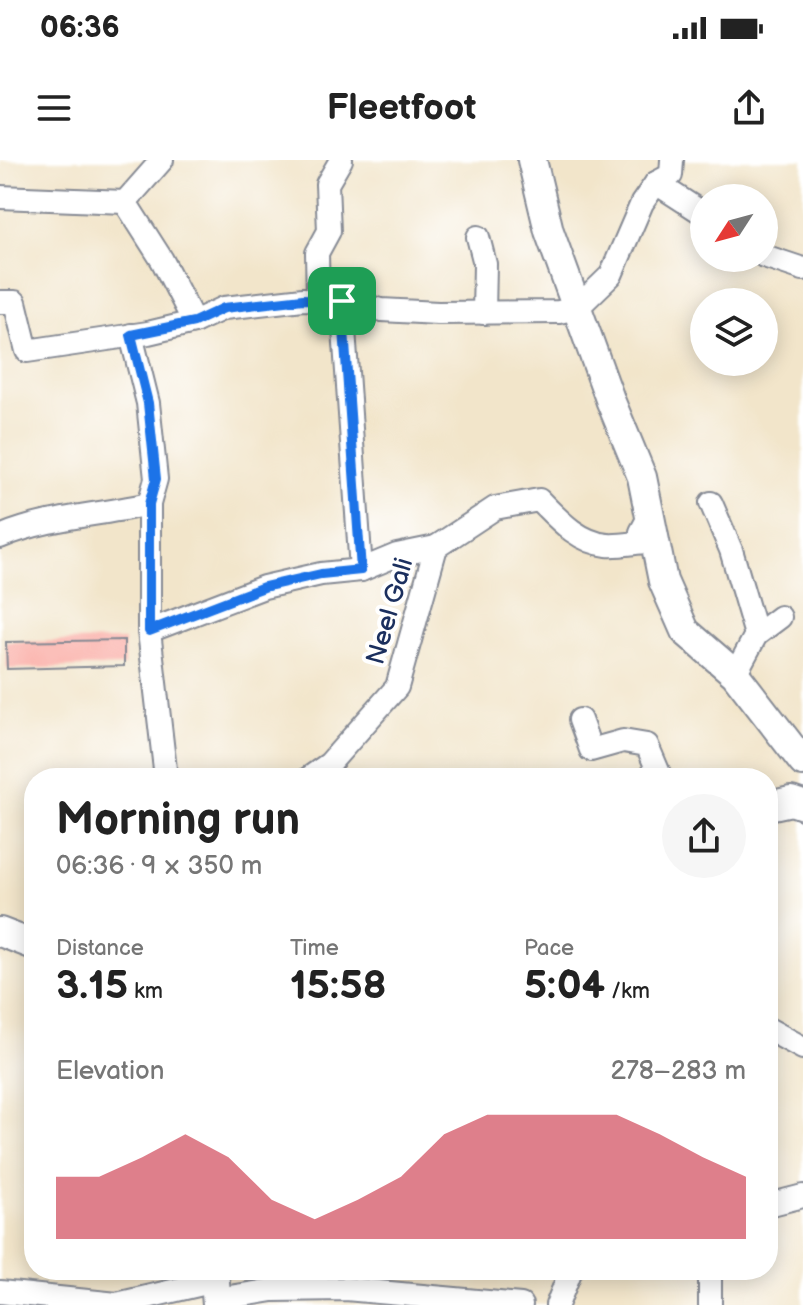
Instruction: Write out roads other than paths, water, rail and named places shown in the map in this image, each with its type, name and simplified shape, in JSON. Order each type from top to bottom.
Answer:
[{"type":"street","points":[[125,202],[162,160]]},
{"type":"street","points":[[318,300],[317,253],[329,231],[327,184],[341,160]]},
{"type":"street","points":[[532,160],[549,231],[611,402],[642,477],[663,581],[685,631],[735,674],[803,762]]},
{"type":"street","points":[[0,302],[15,302],[27,351],[194,322],[224,308],[262,302],[342,301],[381,310],[559,312],[577,308],[611,275],[642,203],[656,183],[671,175],[672,160]]},
{"type":"street","points":[[656,183],[690,205]]},
{"type":"street","points":[[0,197],[125,202]]},
{"type":"street","points":[[125,202],[162,260],[194,322]]},
{"type":"street","points":[[478,237],[485,264],[484,313]]},
{"type":"street","points":[[778,261],[803,269]]},
{"type":"street","points":[[342,301],[361,570]]},
{"type":"street","points":[[131,335],[150,418],[156,479],[149,504],[149,631],[165,768]]},
{"type":"street","name":"Neel Gali","points":[[323,768],[397,687],[436,547],[495,508],[539,500],[566,527],[589,540],[608,545],[645,542],[641,532],[650,515]]},
{"type":"street","points":[[711,503],[731,550],[756,635]]},
{"type":"street","points":[[0,537],[28,525],[149,504]]},
{"type":"street","points":[[149,631],[264,587],[321,574],[361,570],[397,555],[436,547]]},
{"type":"street","points":[[735,674],[756,635],[780,617]]},
{"type":"street","points":[[580,720],[591,750],[623,741],[647,745],[657,768]]},
{"type":"street","points":[[778,804],[791,801],[803,805]]},
{"type":"street","points":[[0,932],[24,941]]},
{"type":"street","points":[[778,1034],[803,1048]]},
{"type":"street","points":[[778,1202],[803,1196]]},
{"type":"street","points":[[557,1305],[567,1280]]},
{"type":"street","points":[[710,1280],[710,1305]]},
{"type":"street","points":[[0,1292],[117,1304],[216,1289],[346,1289],[521,1305]]}]
